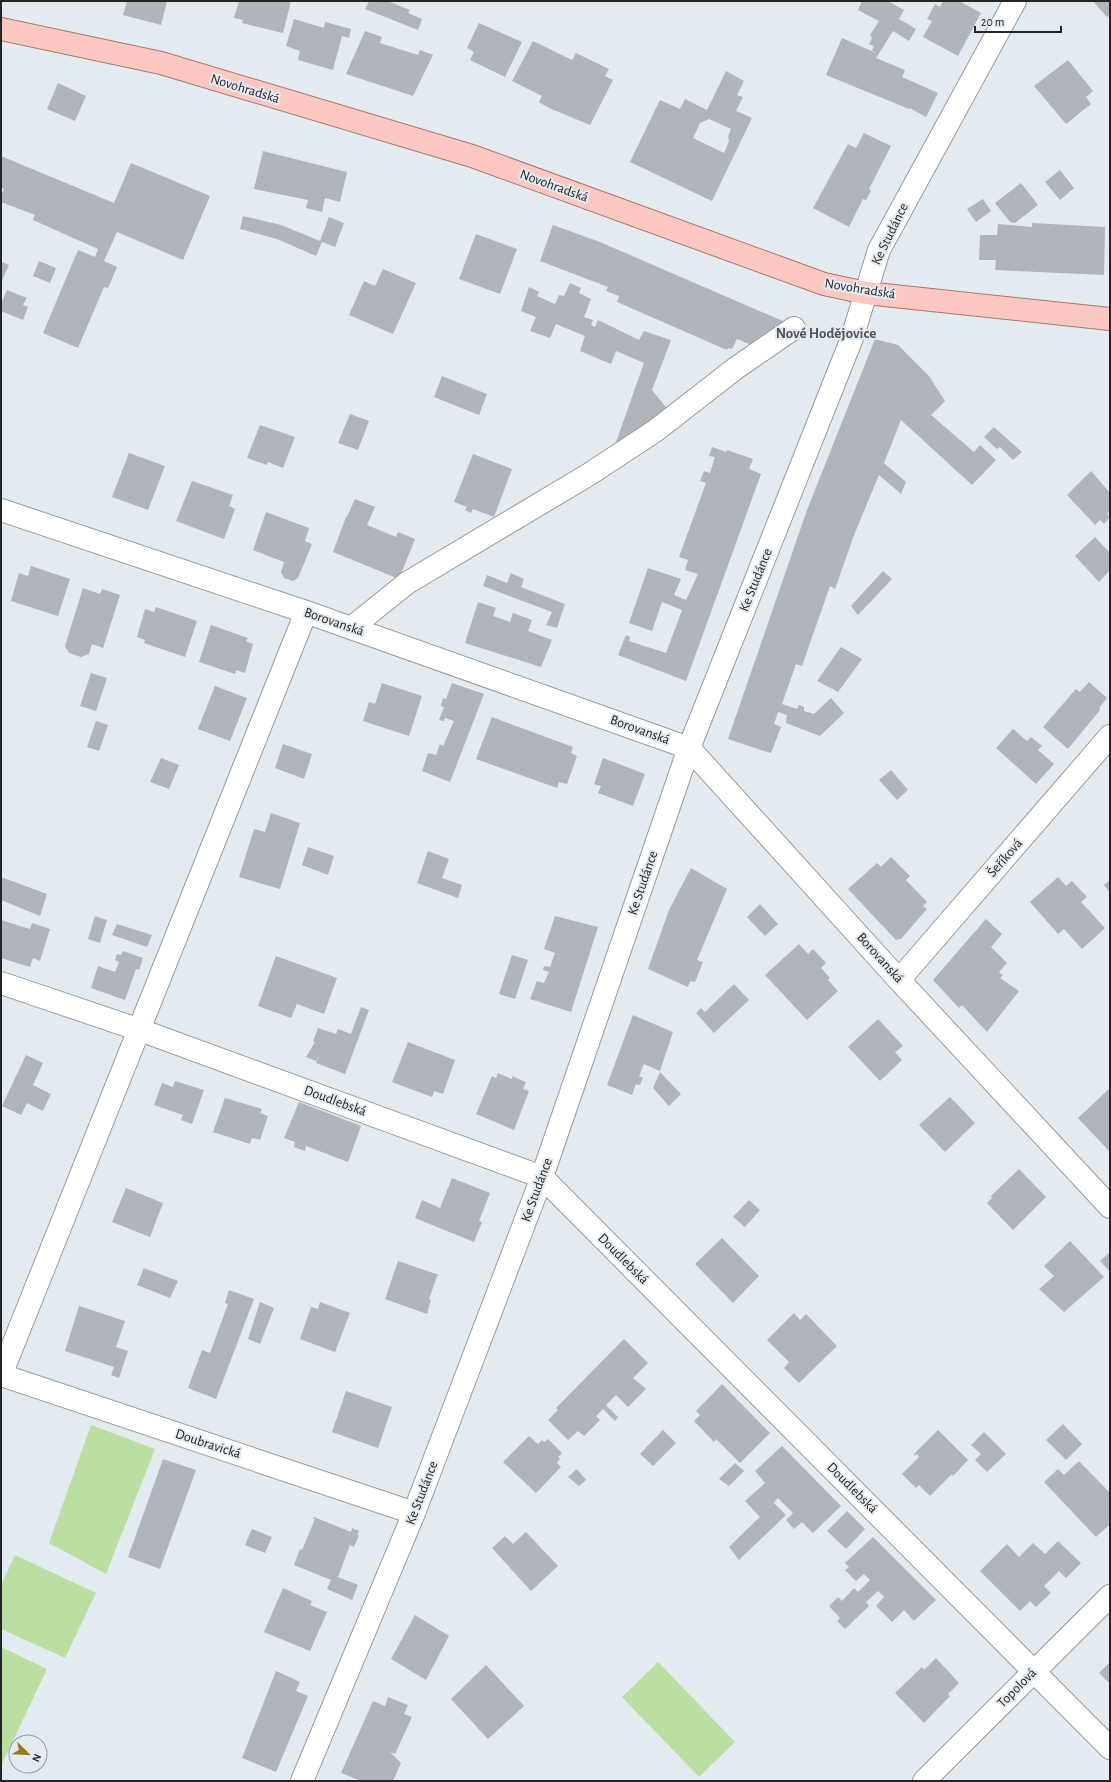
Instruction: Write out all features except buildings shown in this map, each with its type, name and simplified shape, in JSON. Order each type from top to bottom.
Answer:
[{"type":"main road","name":"Novohradská","points":[[1,29],[161,63],[472,156],[818,282],[866,293],[1110,319]]},
{"type":"street","name":"Ke Studánce","points":[[302,1781],[414,1513],[542,1177],[689,748],[852,338],[879,250],[1015,1]]},
{"type":"street","points":[[352,628],[407,583],[588,475],[655,431],[736,368],[794,328]]},
{"type":"street","name":"Borovanská","points":[[1,510],[306,612],[689,748],[899,980],[1110,1207]]},
{"type":"street","points":[[1,1375],[306,612]]},
{"type":"street","name":"Šeříková","points":[[899,980],[1110,736]]},
{"type":"street","name":"Doudlebská","points":[[1,983],[140,1030],[542,1177],[1110,1748]]},
{"type":"street","name":"Doubravická","points":[[1,1375],[414,1513]]},
{"type":"street","name":"Topolová","points":[[924,1781],[1110,1596]]},
{"type":"green space","points":[[91,1425],[155,1449],[106,1574],[49,1543]]},
{"type":"green space","points":[[15,1555],[96,1593],[65,1658],[1,1629],[1,1585]]},
{"type":"green space","points":[[1,1647],[47,1669],[16,1734],[8,1734],[8,1751],[1,1766]]},
{"type":"green space","points":[[658,1662],[735,1742],[699,1777],[622,1697]]},
{"type":"district","name":"Nové Hodějovice","points":[[826,333]]}]
